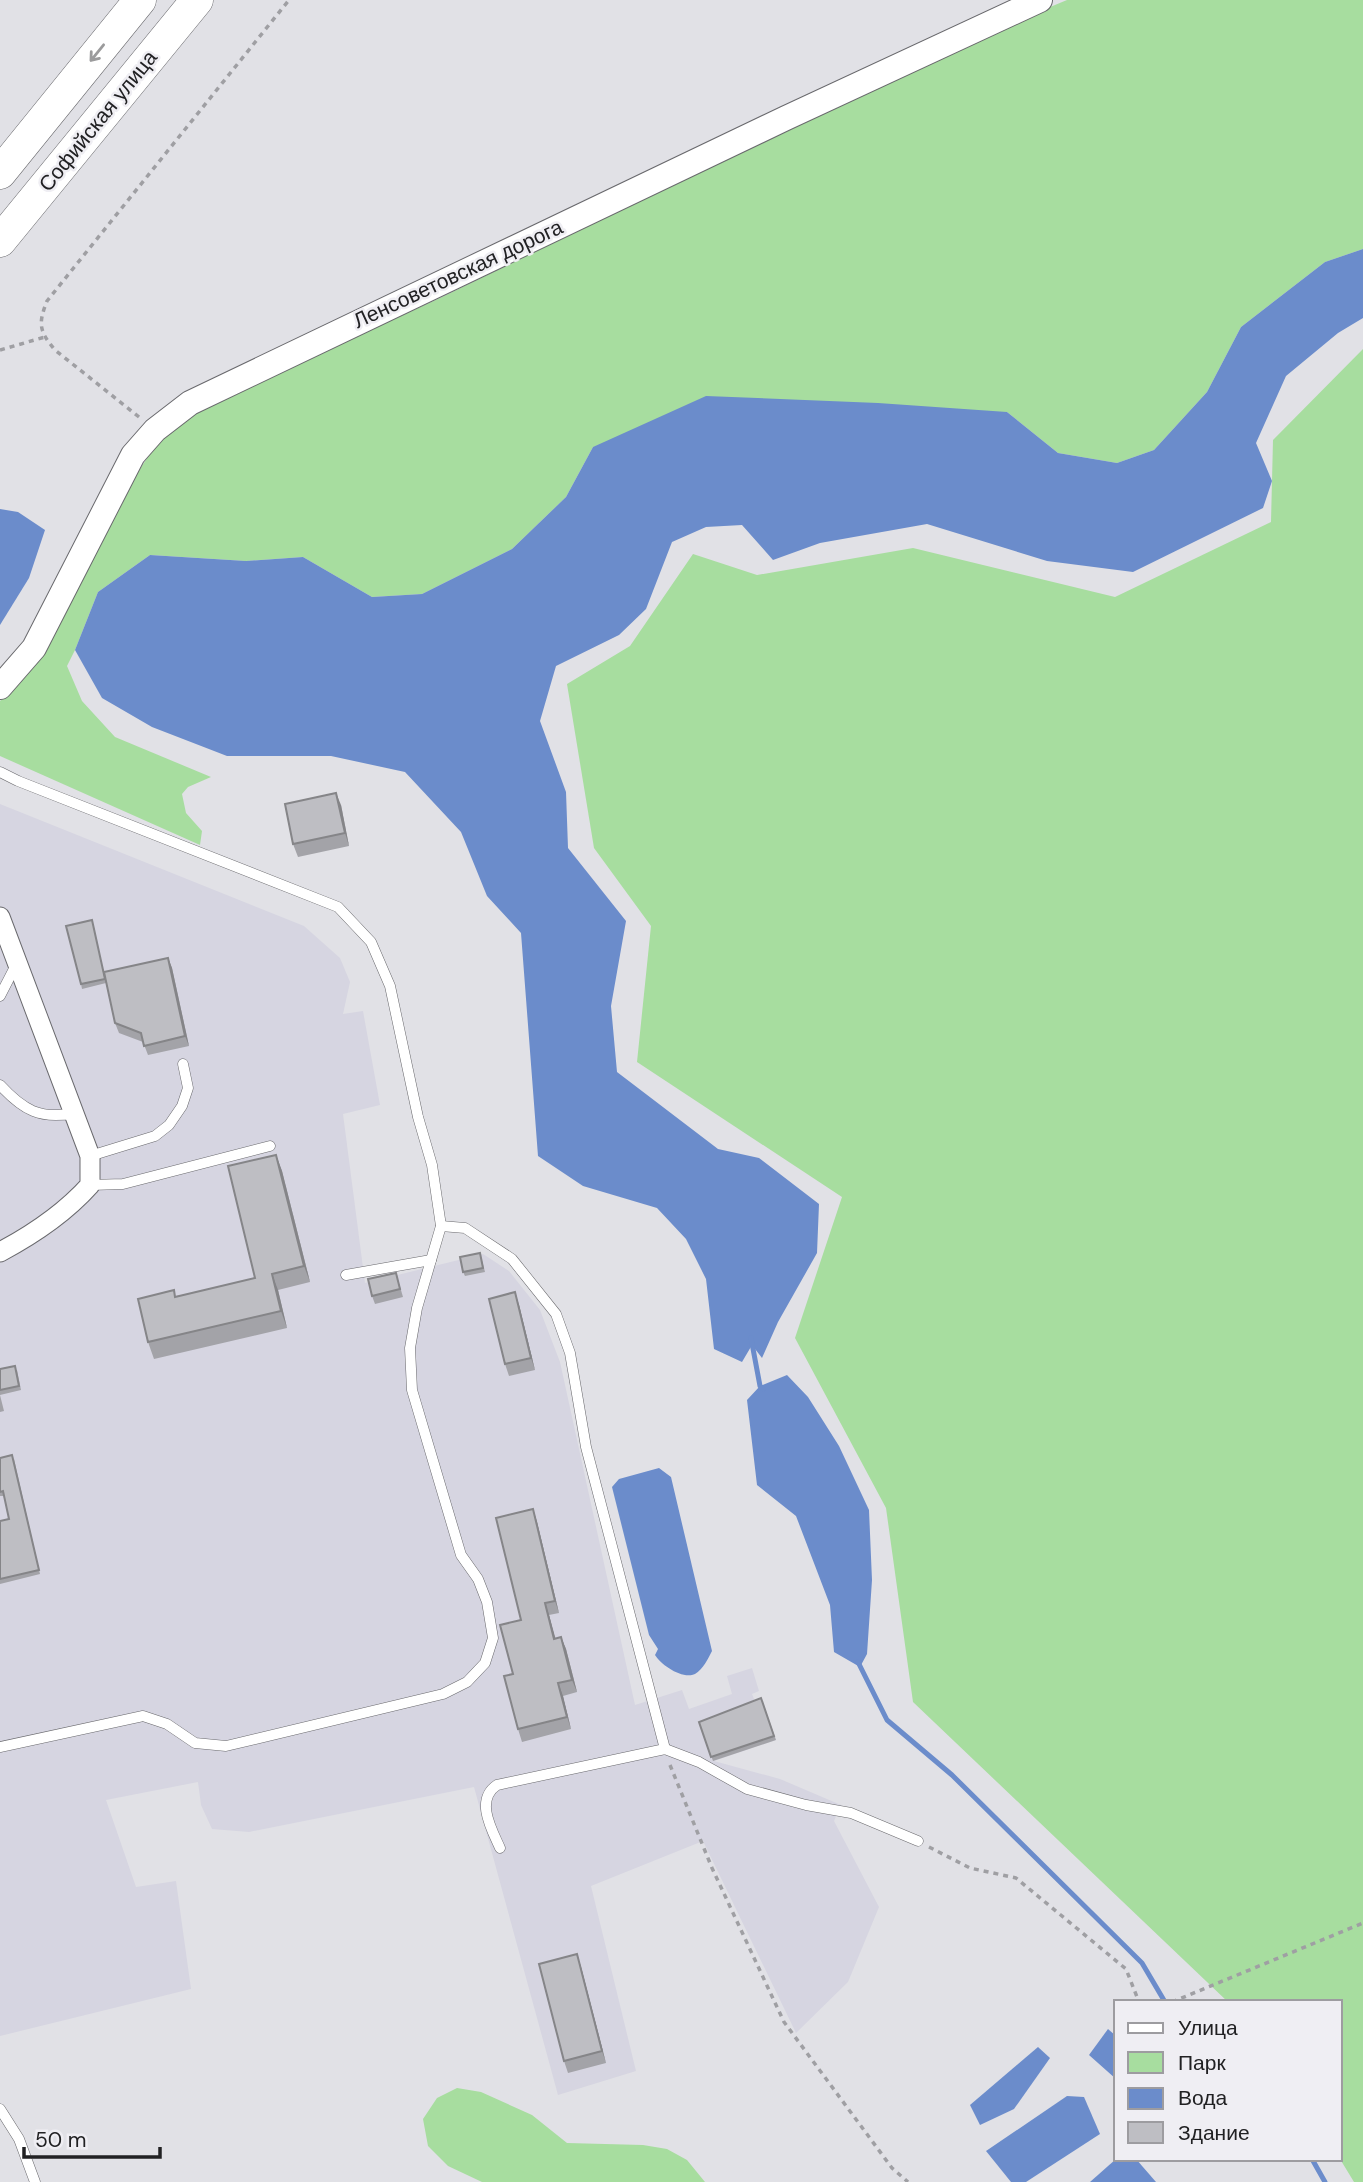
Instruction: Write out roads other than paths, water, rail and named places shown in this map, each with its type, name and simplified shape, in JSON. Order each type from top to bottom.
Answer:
[{"type":"main road","name":"Софийская улица","points":[[0,173],[140,0]]},
{"type":"main road","name":"Софийская улица","points":[[0,241],[197,0]]},
{"type":"street","name":"Ленсоветовская дорога","points":[[0,687],[34,648],[133,455],[155,430],[190,403],[1040,0]]},
{"type":"street","points":[[0,918],[90,1156],[90,1185],[69,1208],[29,1237],[0,1252]]},
{"type":"lane","points":[[0,772],[313,895],[338,907],[371,942],[390,986],[418,1117],[432,1165],[441,1226],[417,1308],[411,1348],[412,1390],[461,1555],[478,1579],[487,1602],[493,1638],[485,1663],[467,1682],[443,1694],[226,1746],[195,1743],[167,1724],[143,1716],[0,1747]]},
{"type":"lane","points":[[0,996],[17,963]]},
{"type":"lane","points":[[90,1156],[155,1136],[169,1125],[182,1106],[187,1088],[183,1064]]},
{"type":"lane","points":[[0,1085],[31,1112],[55,1117],[75,1113]]},
{"type":"lane","points":[[90,1185],[123,1184],[271,1146]]},
{"type":"lane","points":[[441,1226],[465,1228],[512,1259],[556,1314],[570,1353],[586,1447],[665,1749]]},
{"type":"lane","points":[[346,1275],[431,1260]]},
{"type":"lane","points":[[500,1848],[488,1823],[485,1800],[489,1790],[498,1785],[665,1749],[699,1762],[747,1789],[806,1805],[851,1813],[918,1841]]},
{"type":"lane","points":[[0,2109],[19,2139],[35,2182]]},
{"type":"water","points":[[1363,249],[1363,318],[1338,333],[1286,376],[1256,443],[1272,481],[1263,508],[1133,572],[1047,561],[927,524],[820,543],[773,560],[742,525],[706,527],[672,542],[646,609],[619,635],[556,666],[540,721],[566,792],[568,848],[626,921],[611,1006],[617,1072],[718,1149],[759,1158],[819,1204],[817,1253],[778,1322],[762,1358],[752,1345],[742,1362],[714,1349],[706,1279],[686,1239],[657,1208],[583,1186],[538,1156],[521,933],[487,896],[461,832],[405,772],[331,756],[227,756],[152,727],[102,698],[75,650],[98,592],[150,555],[246,561],[303,557],[372,597],[422,594],[512,549],[566,497],[593,447],[706,396],[878,403],[1007,412],[1058,453],[1117,463],[1154,450],[1207,392],[1241,327],[1325,262]]},
{"type":"water","points":[[0,509],[18,512],[45,530],[29,578],[0,625]]},
{"type":"water","points":[[787,1375],[808,1397],[839,1446],[869,1510],[872,1580],[867,1654],[860,1667],[834,1652],[830,1605],[796,1516],[757,1485],[747,1400],[760,1386]]},
{"type":"water","points":[[659,1468],[671,1477],[712,1651],[700,1669],[690,1675],[673,1670],[655,1655],[658,1649],[649,1635],[612,1487],[619,1479]]},
{"type":"water","points":[[1108,2029],[1114,2034],[1114,2077],[1089,2055]]},
{"type":"water","points":[[1038,2047],[1050,2058],[1014,2109],[980,2125],[970,2105]]},
{"type":"water","points":[[1067,2096],[1084,2097],[1100,2134],[1026,2182],[1011,2182],[986,2151]]},
{"type":"water","points":[[1114,2161],[1138,2161],[1156,2182],[1090,2182]]},
{"type":"waterway","points":[[751,1338],[760,1386],[763,1389]]},
{"type":"waterway","points":[[858,1662],[887,1720],[952,1775],[1142,1963],[1164,2000]]},
{"type":"waterway","points":[[1313,2161],[1325,2182]]}]
